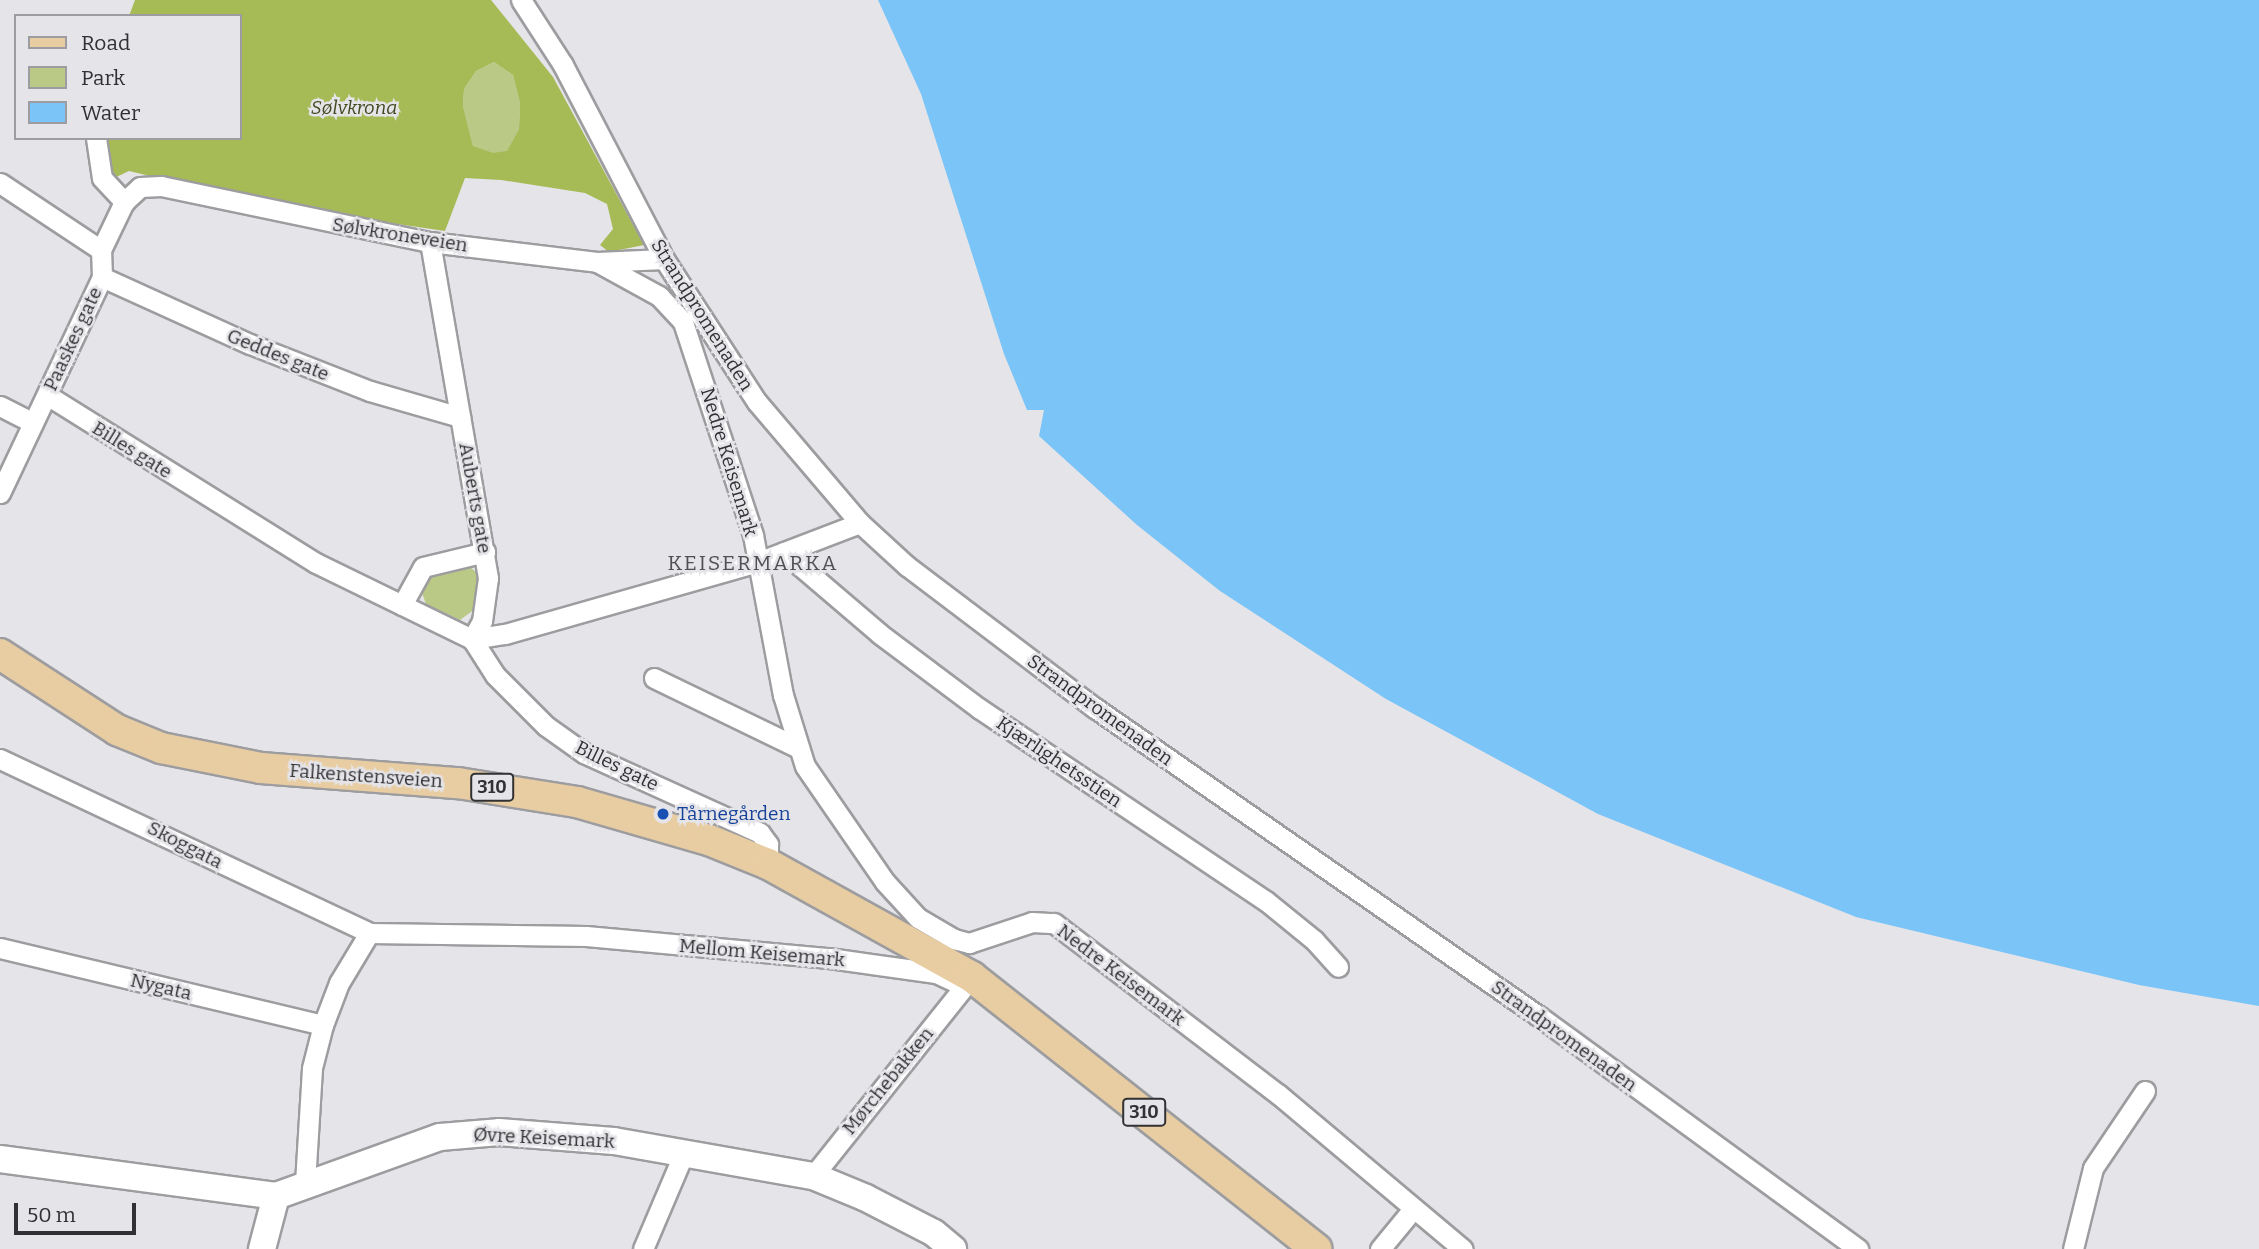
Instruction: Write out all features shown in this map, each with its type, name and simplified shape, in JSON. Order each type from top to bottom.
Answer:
[{"type":"main road","name":"Falkenstensveien","points":[[0,654],[117,730],[161,748],[261,768],[458,783],[577,802],[709,840],[768,864],[968,982]]},
{"type":"main road","name":"Mellom Keisemark","points":[[968,982],[1316,1249]]},
{"type":"street","name":"Strandpromenaden","points":[[521,0],[563,65],[664,259],[757,402],[860,523],[907,566],[1095,708],[1540,1017],[1858,1249]]},
{"type":"street","points":[[96,140],[102,178],[124,202]]},
{"type":"street","points":[[0,183],[101,250]]},
{"type":"street","name":"Sølvkroneveien","points":[[140,187],[161,186],[430,242],[597,262],[664,259]]},
{"type":"street","name":"Paaskes gate","points":[[0,494],[102,277],[101,250],[124,202],[140,187]]},
{"type":"street","name":"Auberts gate","points":[[430,242],[485,552],[486,605],[472,639]]},
{"type":"street","name":"Nedre Keisemark","points":[[597,262],[659,296],[683,322],[758,562],[783,695],[805,766],[885,882],[918,918],[954,939],[969,943],[1032,922],[1054,923],[1278,1094],[1463,1249]]},
{"type":"street","name":"Geddes gate","points":[[102,277],[250,345],[370,391],[460,417]]},
{"type":"street","name":"Billes gate","points":[[47,395],[316,563],[472,639],[495,675],[546,726],[584,753],[760,833],[768,844],[768,864]]},
{"type":"street","points":[[0,405],[33,423]]},
{"type":"street","points":[[472,639],[584,612],[758,562],[860,523]]},
{"type":"street","points":[[402,605],[423,567],[485,552]]},
{"type":"street","name":"Kjærlighetsstien","points":[[784,552],[880,634],[980,709],[1266,901],[1314,940],[1338,967]]},
{"type":"street","points":[[654,678],[799,748]]},
{"type":"street","name":"Skoggata","points":[[1,765],[369,933]]},
{"type":"street","points":[[305,1183],[312,1068],[323,1025],[339,983],[369,933]]},
{"type":"street","name":"Mellom Keisemark","points":[[369,933],[586,936],[829,958],[936,973],[968,982]]},
{"type":"street","name":"Nygata","points":[[0,948],[323,1025]]},
{"type":"street","name":"Mørchebakken","points":[[813,1176],[968,982]]},
{"type":"street","points":[[2073,1249],[2093,1168],[2145,1091]]},
{"type":"street","name":"Øvre Keisemark","points":[[276,1196],[410,1146],[466,1134],[547,1135],[684,1153],[813,1176],[900,1216],[953,1249]]},
{"type":"street","points":[[643,1249],[684,1153]]},
{"type":"street","points":[[0,1159],[276,1196],[262,1249]]},
{"type":"street","points":[[1380,1249],[1413,1209]]},
{"type":"green space","name":"Sølvkrona","points":[[135,0],[491,0],[553,77],[644,245],[609,252],[600,245],[613,229],[607,204],[585,193],[501,180],[465,178],[445,231],[282,207],[129,171],[112,179],[105,166],[104,140],[242,140],[242,14],[130,14]],"holes":[[[494,62],[513,75],[520,103],[519,129],[507,151],[493,153],[473,146],[463,106],[464,89],[476,71]]]},
{"type":"green space","points":[[494,62],[513,75],[520,103],[519,129],[507,152],[492,154],[473,146],[463,106],[464,89],[476,71]]},
{"type":"green space","points":[[466,563],[479,575],[475,609],[460,620],[426,604],[420,587],[424,575]]},
{"type":"water","points":[[878,0],[2259,0],[2259,1006],[2139,985],[1856,917],[1598,814],[1386,699],[1220,591],[1137,525],[1039,436],[1044,410],[1027,410],[1004,354],[921,94]]},
{"type":"place","name":"Tårnegården","points":[[663,814]]},
{"type":"district","name":"KEISERMARKA","points":[[753,563]]}]
